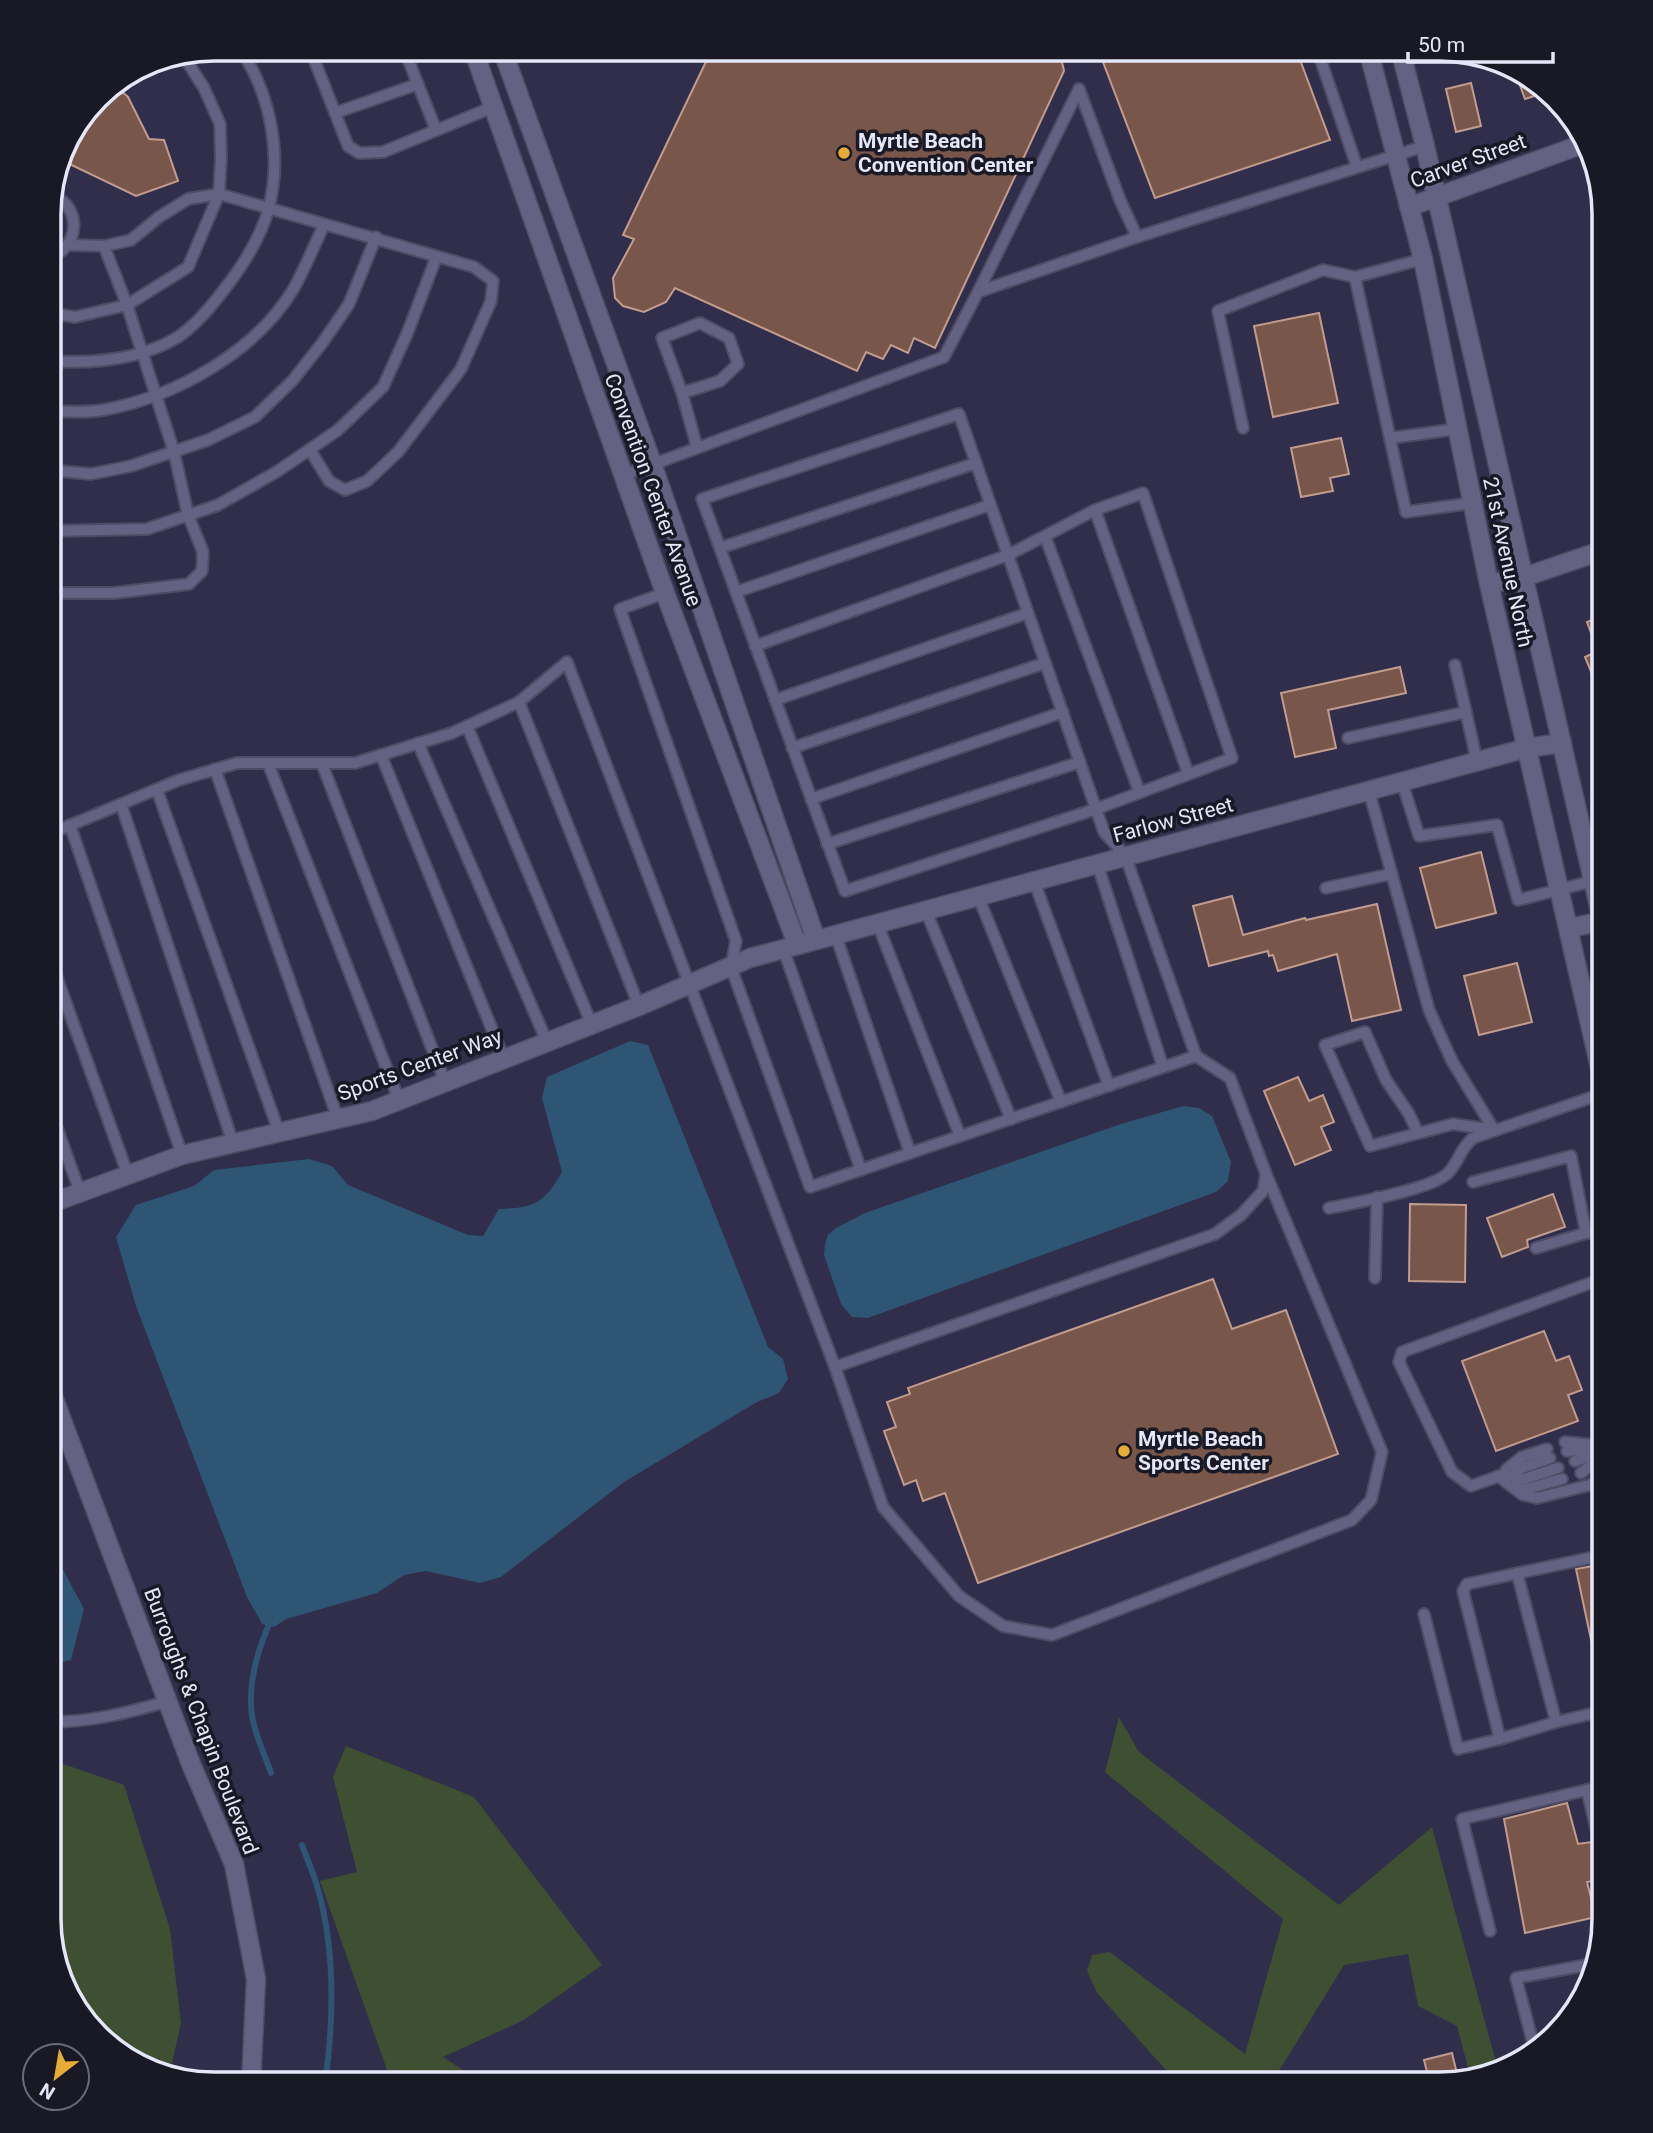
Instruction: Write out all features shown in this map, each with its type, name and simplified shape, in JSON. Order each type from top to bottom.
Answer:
[{"type":"street","name":"Convention Center Avenue","points":[[477,61],[790,946]]},
{"type":"street","name":"Convention Center Avenue","points":[[506,61],[652,463],[816,940]]},
{"type":"street","name":"21st Avenue North","points":[[1371,62],[1423,259],[1489,584],[1592,1031]]},
{"type":"street","name":"21st Avenue North","points":[[1403,62],[1437,197],[1592,872]]},
{"type":"street","name":"Carver Street","points":[[1409,207],[1576,147]]},
{"type":"street","points":[[1489,584],[1524,577],[1592,555]]},
{"type":"street","name":"Farlow Street","points":[[790,946],[1098,866],[1125,855],[1527,748],[1562,743]]},
{"type":"street","points":[[1569,928],[1592,925]]},
{"type":"street","name":"Sports Center Way","points":[[61,1199],[182,1155],[372,1111],[639,1006],[750,958],[790,946]]},
{"type":"street","name":"Burroughs & Chapin Boulevard","points":[[61,1419],[191,1764],[234,1864],[256,1979],[251,2072]]},
{"type":"lane","points":[[62,362],[76,363],[141,354],[179,336],[206,313],[248,257],[269,208],[275,158],[267,105],[248,61]]},
{"type":"lane","points":[[315,61],[348,146],[359,153],[383,152],[493,107]]},
{"type":"lane","points":[[409,61],[436,131]]},
{"type":"lane","points":[[1321,62],[1357,167]]},
{"type":"lane","points":[[62,315],[75,317],[127,305],[188,267],[219,194],[221,158],[220,124],[204,88],[189,64]]},
{"type":"lane","points":[[335,113],[418,84]]},
{"type":"lane","points":[[624,475],[944,357],[1079,89],[1120,200],[1138,237]]},
{"type":"lane","points":[[978,292],[1138,237],[1425,146]]},
{"type":"lane","points":[[69,245],[104,246],[131,240],[159,217],[188,200],[219,194],[474,267],[493,281],[491,301],[461,369],[398,452],[367,481],[345,490],[329,481],[310,450]]},
{"type":"lane","points":[[62,202],[72,213],[75,224],[74,235],[62,251]]},
{"type":"lane","points":[[62,411],[102,411],[157,396],[235,354],[262,328],[293,290],[324,225]]},
{"type":"lane","points":[[62,471],[91,474],[131,466],[208,440],[255,417],[293,380],[349,304],[376,237]]},
{"type":"lane","points":[[62,593],[114,593],[189,584],[202,571],[203,552],[188,515],[174,452],[127,305],[104,246]]},
{"type":"lane","points":[[62,531],[146,529],[218,505],[278,471],[338,430],[383,387],[436,258]]},
{"type":"lane","points":[[1242,428],[1218,311],[1323,270],[1355,276],[1423,259]]},
{"type":"lane","points":[[1355,276],[1406,512],[1472,503]]},
{"type":"lane","points":[[682,393],[720,381],[737,365],[729,338],[700,323],[662,338],[682,393],[697,447]]},
{"type":"lane","points":[[62,829],[157,790],[237,763],[355,763],[418,743],[467,726],[519,702],[567,662],[835,1367],[883,1507],[958,1596],[1003,1626],[1052,1635],[1352,1521],[1371,1500],[1382,1452],[1266,1174],[1230,1078],[1196,1056],[1125,855],[1104,832],[1096,808],[1063,712],[1007,555],[976,463],[958,414],[702,499],[736,592],[755,646],[792,748],[811,799],[827,844],[845,891],[1096,808],[1232,758],[1143,493],[1095,510],[1007,555],[755,646]]},
{"type":"lane","points":[[1390,438],[1457,429]]},
{"type":"lane","points":[[720,548],[976,463]]},
{"type":"lane","points":[[736,592],[990,505]]},
{"type":"lane","points":[[1095,510],[1188,773]]},
{"type":"lane","points":[[1045,536],[1139,791]]},
{"type":"lane","points":[[665,593],[620,608],[736,941],[731,967],[810,1187],[1196,1056]]},
{"type":"lane","points":[[775,700],[1028,613]]},
{"type":"lane","points":[[792,748],[1045,663]]},
{"type":"lane","points":[[1455,665],[1478,762]]},
{"type":"lane","points":[[519,702],[639,1006]]},
{"type":"lane","points":[[811,799],[1063,712]]},
{"type":"lane","points":[[1348,738],[1466,712]]},
{"type":"lane","points":[[467,726],[592,1025]]},
{"type":"lane","points":[[418,743],[547,1042]]},
{"type":"lane","points":[[381,755],[504,1059]]},
{"type":"lane","points":[[827,844],[1080,762]]},
{"type":"lane","points":[[268,763],[399,1100]]},
{"type":"lane","points":[[321,764],[445,1082]]},
{"type":"lane","points":[[215,769],[338,1119]]},
{"type":"lane","points":[[1402,782],[1419,836],[1497,825],[1518,900],[1592,882]]},
{"type":"lane","points":[[157,790],[279,1132]]},
{"type":"lane","points":[[1369,791],[1429,1010],[1452,1060],[1494,1130]]},
{"type":"lane","points":[[121,804],[233,1143]]},
{"type":"lane","points":[[70,825],[182,1155]]},
{"type":"lane","points":[[1098,866],[1163,1068]]},
{"type":"lane","points":[[1326,888],[1391,874]]},
{"type":"lane","points":[[1034,881],[1109,1086]]},
{"type":"lane","points":[[978,896],[1061,1102]]},
{"type":"lane","points":[[926,911],[1011,1119]]},
{"type":"lane","points":[[878,925],[960,1136]]},
{"type":"lane","points":[[836,936],[910,1153]]},
{"type":"lane","points":[[790,946],[861,1170]]},
{"type":"lane","points":[[62,991],[128,1175]]},
{"type":"lane","points":[[1418,1133],[1387,1080],[1365,1032],[1325,1045],[1370,1146],[1452,1124],[1494,1130]]},
{"type":"lane","points":[[1329,1208],[1419,1187],[1447,1175],[1462,1148],[1473,1138],[1592,1097]]},
{"type":"lane","points":[[61,1141],[80,1192]]},
{"type":"lane","points":[[1473,1182],[1570,1156],[1586,1233]]},
{"type":"lane","points":[[835,1367],[1214,1234],[1241,1215],[1264,1191],[1266,1174]]},
{"type":"lane","points":[[1376,1278],[1377,1197]]},
{"type":"lane","points":[[1536,1248],[1592,1233]]},
{"type":"lane","points":[[1549,1453],[1471,1486],[1452,1472],[1399,1363],[1399,1357],[1402,1352],[1592,1282]]},
{"type":"lane","points":[[1566,1446],[1592,1449]]},
{"type":"lane","points":[[1575,1461],[1592,1455]]},
{"type":"lane","points":[[1581,1473],[1592,1462]]},
{"type":"lane","points":[[1498,1476],[1523,1490],[1560,1473]]},
{"type":"lane","points":[[1498,1476],[1523,1495],[1537,1498],[1592,1484]]},
{"type":"lane","points":[[1500,1739],[1463,1591],[1467,1584],[1592,1557]]},
{"type":"lane","points":[[1517,1573],[1556,1722]]},
{"type":"lane","points":[[1424,1614],[1458,1749],[1592,1714]]},
{"type":"lane","points":[[61,1722],[115,1716],[168,1701]]},
{"type":"lane","points":[[1490,1931],[1462,1819],[1592,1789]]},
{"type":"lane","points":[[1587,1790],[1592,1811]]},
{"type":"lane","points":[[1532,2040],[1516,1978],[1584,1965]]},
{"type":"green space","points":[[1119,1717],[1139,1752],[1339,1905],[1432,1827],[1496,2061],[1468,2069],[1457,2026],[1418,2006],[1408,1954],[1344,1965],[1278,2072],[1168,2072],[1097,1993],[1087,1971],[1092,1955],[1110,1952],[1245,2054],[1283,1919],[1105,1772]]},
{"type":"green space","points":[[346,1746],[474,1797],[602,1965],[524,2020],[443,2057],[466,2072],[388,2072],[320,1881],[357,1872],[333,1777]]},
{"type":"green space","points":[[61,1763],[124,1785],[170,1929],[181,2023],[171,2066],[138,2051],[113,2034],[87,2004],[77,1986],[66,1958],[61,1919]]},
{"type":"water","points":[[630,1041],[648,1045],[768,1347],[783,1359],[788,1379],[779,1393],[757,1402],[624,1482],[501,1577],[480,1583],[426,1571],[404,1575],[377,1593],[286,1619],[274,1627],[262,1624],[247,1597],[136,1306],[116,1237],[136,1205],[194,1186],[214,1170],[309,1159],[332,1166],[348,1185],[468,1235],[483,1236],[499,1209],[522,1207],[537,1202],[550,1191],[562,1172],[542,1098],[547,1077]]},
{"type":"water","points":[[1183,1106],[1199,1108],[1212,1116],[1231,1162],[1228,1181],[1216,1192],[868,1318],[852,1317],[841,1304],[824,1255],[828,1235],[836,1228],[865,1213],[1121,1124]]},
{"type":"water","points":[[61,1566],[84,1609],[71,1660],[61,1662]]},
{"type":"building","name":"Myrtle Beach Convention Center","points":[[706,61],[1062,62],[1064,71],[935,348],[914,338],[908,353],[891,345],[883,359],[866,352],[857,371],[675,288],[666,302],[644,312],[623,306],[615,298],[613,278],[634,239],[623,235]]},
{"type":"building","points":[[1103,62],[1301,62],[1330,140],[1155,198]]},
{"type":"building","points":[[1471,83],[1481,126],[1456,132],[1446,89]]},
{"type":"building","points":[[1520,85],[1536,96],[1525,99]]},
{"type":"building","points":[[122,92],[128,97],[149,139],[164,140],[178,181],[136,196],[70,164],[87,129],[99,113]]},
{"type":"building","points":[[1319,313],[1338,403],[1273,417],[1254,326]]},
{"type":"building","points":[[1341,438],[1349,474],[1330,478],[1333,491],[1301,497],[1291,448]]},
{"type":"building","points":[[1592,620],[1592,635],[1587,622]]},
{"type":"building","points":[[1592,654],[1592,674],[1585,657]]},
{"type":"building","points":[[1400,667],[1406,693],[1328,710],[1336,748],[1295,757],[1281,693]]},
{"type":"building","points":[[1481,852],[1496,913],[1436,928],[1420,868]]},
{"type":"building","points":[[1232,896],[1243,935],[1305,918],[1306,920],[1377,904],[1401,1010],[1352,1021],[1337,954],[1278,971],[1273,955],[1269,956],[1268,951],[1209,966],[1193,906]]},
{"type":"building","points":[[1517,963],[1532,1022],[1479,1035],[1464,976]]},
{"type":"building","points":[[1298,1077],[1309,1101],[1323,1095],[1334,1122],[1321,1127],[1331,1150],[1295,1165],[1264,1091]]},
{"type":"building","points":[[1553,1194],[1565,1227],[1527,1240],[1528,1247],[1502,1257],[1487,1218]]},
{"type":"building","points":[[1410,1204],[1466,1205],[1465,1282],[1409,1281]]},
{"type":"building","name":"Myrtle Beach Sports Center","points":[[1213,1279],[1232,1329],[1286,1310],[1338,1454],[978,1583],[945,1493],[923,1501],[916,1480],[904,1485],[884,1431],[896,1427],[887,1402],[910,1394],[908,1388]]},
{"type":"building","points":[[1544,1331],[1556,1361],[1569,1356],[1582,1390],[1568,1395],[1578,1421],[1496,1451],[1462,1361]]},
{"type":"building","points":[[1592,1566],[1592,1644],[1576,1569]]},
{"type":"building","points":[[1567,1803],[1578,1844],[1592,1843],[1592,1881],[1587,1882],[1592,1901],[1592,1918],[1525,1933],[1504,1819]]},
{"type":"building","points":[[1452,2053],[1456,2070],[1427,2072],[1424,2060]]},
{"type":"waterway","points":[[271,1620],[255,1666],[251,1691],[255,1730],[271,1773]]},
{"type":"waterway","points":[[302,1845],[315,1881],[328,1935],[332,1985],[326,2072]]},
{"type":"place","name":"Myrtle Beach Convention Center","points":[[844,153]]},
{"type":"place","name":"Myrtle Beach Sports Center","points":[[1124,1451]]}]
